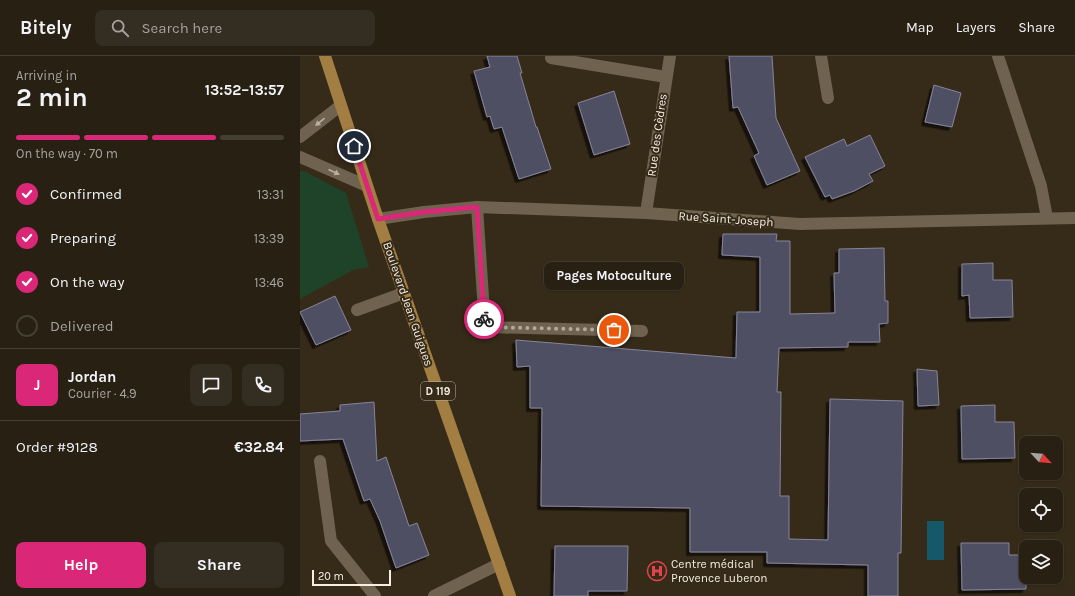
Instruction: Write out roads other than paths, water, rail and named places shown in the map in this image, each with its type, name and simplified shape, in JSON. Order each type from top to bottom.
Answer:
[{"type":"main road","name":"Boulevard Jean Guigues","points":[[325,56],[378,219],[510,596]]},
{"type":"street","name":"Rue des Cèdres","points":[[646,213],[670,56]]},
{"type":"street","points":[[821,56],[828,98]]},
{"type":"street","points":[[998,56],[1041,186],[1046,218]]},
{"type":"street","points":[[552,58],[666,77]]},
{"type":"street","points":[[300,137],[340,106]]},
{"type":"street","points":[[300,157],[367,186]]},
{"type":"street","points":[[477,207],[485,327],[642,331]]},
{"type":"street","name":"Rue Saint-Joseph","points":[[378,219],[424,212],[477,207],[646,213],[800,224],[1075,218]]},
{"type":"street","points":[[357,310],[404,293]]},
{"type":"street","points":[[320,461],[331,541],[375,596]]},
{"type":"street","points":[[434,596],[499,564]]},
{"type":"water","points":[[927,521],[944,521],[944,560],[927,560]]},
{"type":"place","name":"Pages Motoculture","points":[[614,330]]},
{"type":"place","name":"Centre médical Provence Luberon","points":[[657,571]]}]
